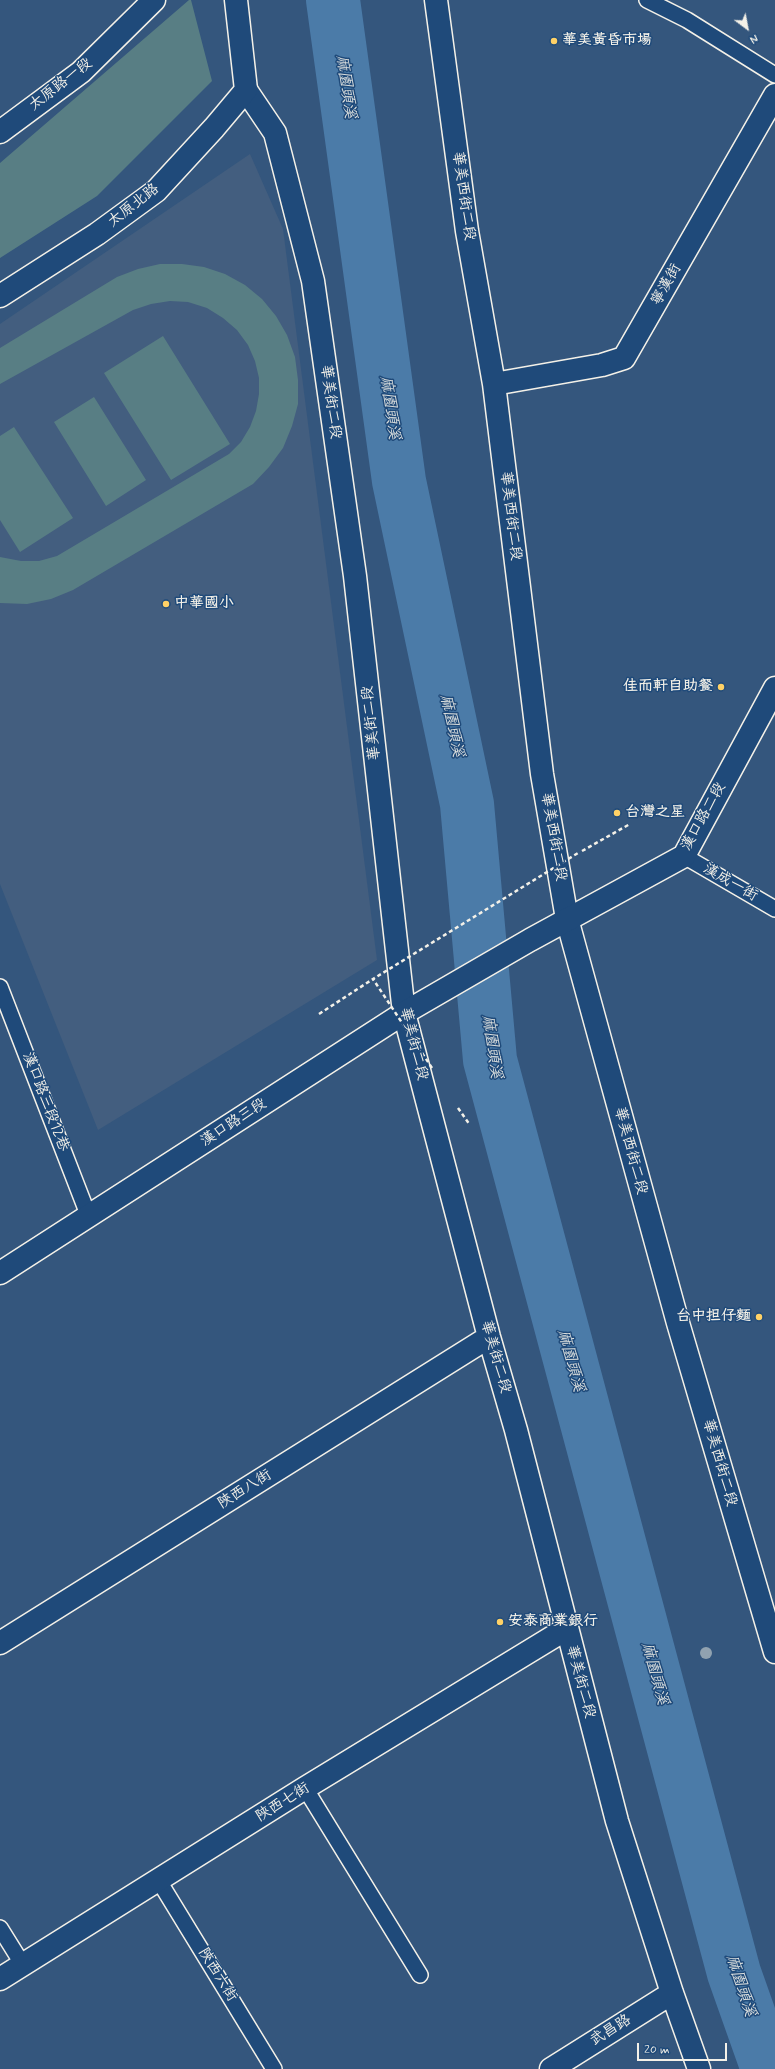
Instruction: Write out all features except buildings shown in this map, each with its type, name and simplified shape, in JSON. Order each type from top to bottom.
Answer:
[{"type":"street","name":"太原路一段","points":[[0,132],[81,72],[154,0]]},
{"type":"street","name":"華美街二段","points":[[236,0],[246,90],[275,133],[312,281],[355,576],[404,1013],[489,1338],[516,1430],[617,1822],[672,1993],[699,2069]]},
{"type":"street","name":"華美西街二段","points":[[436,0],[467,231],[494,384],[542,774],[567,919],[678,1323],[775,1652]]},
{"type":"street","name":"太原北路","points":[[0,296],[97,234],[156,191],[214,128],[246,90]]},
{"type":"street","name":"寧漢街","points":[[494,384],[602,365],[624,358],[775,95]]},
{"type":"street","name":"漢口路二段","points":[[469,974],[684,856],[775,688]]},
{"type":"street","name":"漢口路三段","points":[[0,1273],[404,1013],[469,974]]},
{"type":"street","name":"陝西八街","points":[[0,1643],[489,1338]]},
{"type":"street","name":"陜西七街","points":[[0,1979],[159,1882],[305,1788],[566,1628]]},
{"type":"street","name":"武昌路","points":[[551,2069],[672,1993]]},
{"type":"lane","points":[[647,0],[687,20],[775,75]]},
{"type":"lane","name":"漢成一街","points":[[684,856],[775,909]]},
{"type":"lane","name":"漢口路三段12巷","points":[[0,987],[89,1217]]},
{"type":"lane","points":[[305,1788],[420,1975]]},
{"type":"lane","name":"陝西六街","points":[[159,1882],[274,2069]]},
{"type":"lane","points":[[0,1928],[23,1965]]},
{"type":"path","points":[[319,1014],[373,979],[578,853],[630,824]]},
{"type":"path","points":[[373,979],[432,1068]]},
{"type":"shaded area","name":"中華國小","points":[[250,154],[283,229],[377,960],[98,1130],[0,884],[0,324]]},
{"type":"green space","points":[[189,0],[191,0],[212,81],[97,196],[0,258],[0,163]]},
{"type":"green space","points":[[160,264],[182,264],[204,267],[225,274],[245,285],[262,299],[276,316],[287,335],[295,357],[298,380],[298,404],[292,426],[283,448],[269,467],[253,484],[73,590],[51,599],[27,604],[0,603],[0,557],[21,561],[39,561],[57,556],[229,454],[241,442],[250,427],[256,411],[259,394],[259,378],[255,361],[248,345],[237,330],[223,318],[207,308],[188,302],[170,301],[151,304],[133,310],[0,384],[0,348],[117,277],[138,269]]},
{"type":"green space","points":[[163,336],[230,444],[171,480],[104,373]]},
{"type":"green space","points":[[94,397],[146,480],[106,506],[54,422]]},
{"type":"green space","points":[[14,427],[73,518],[20,552],[0,520],[0,436]]},
{"type":"waterway","name":"麻園頭溪","points":[[333,0],[399,481],[467,804],[490,1060],[734,1973],[768,2069]]},
{"type":"place","name":"華美黃昏市場","points":[[554,41]]},
{"type":"place","name":"中華國小","points":[[166,604]]},
{"type":"place","name":"佳而軒自助餐","points":[[721,687]]},
{"type":"place","name":"台灣之星","points":[[617,813]]},
{"type":"place","name":"台中担仔麵","points":[[759,1317]]},
{"type":"place","name":"安泰商業銀行","points":[[500,1622]]}]
